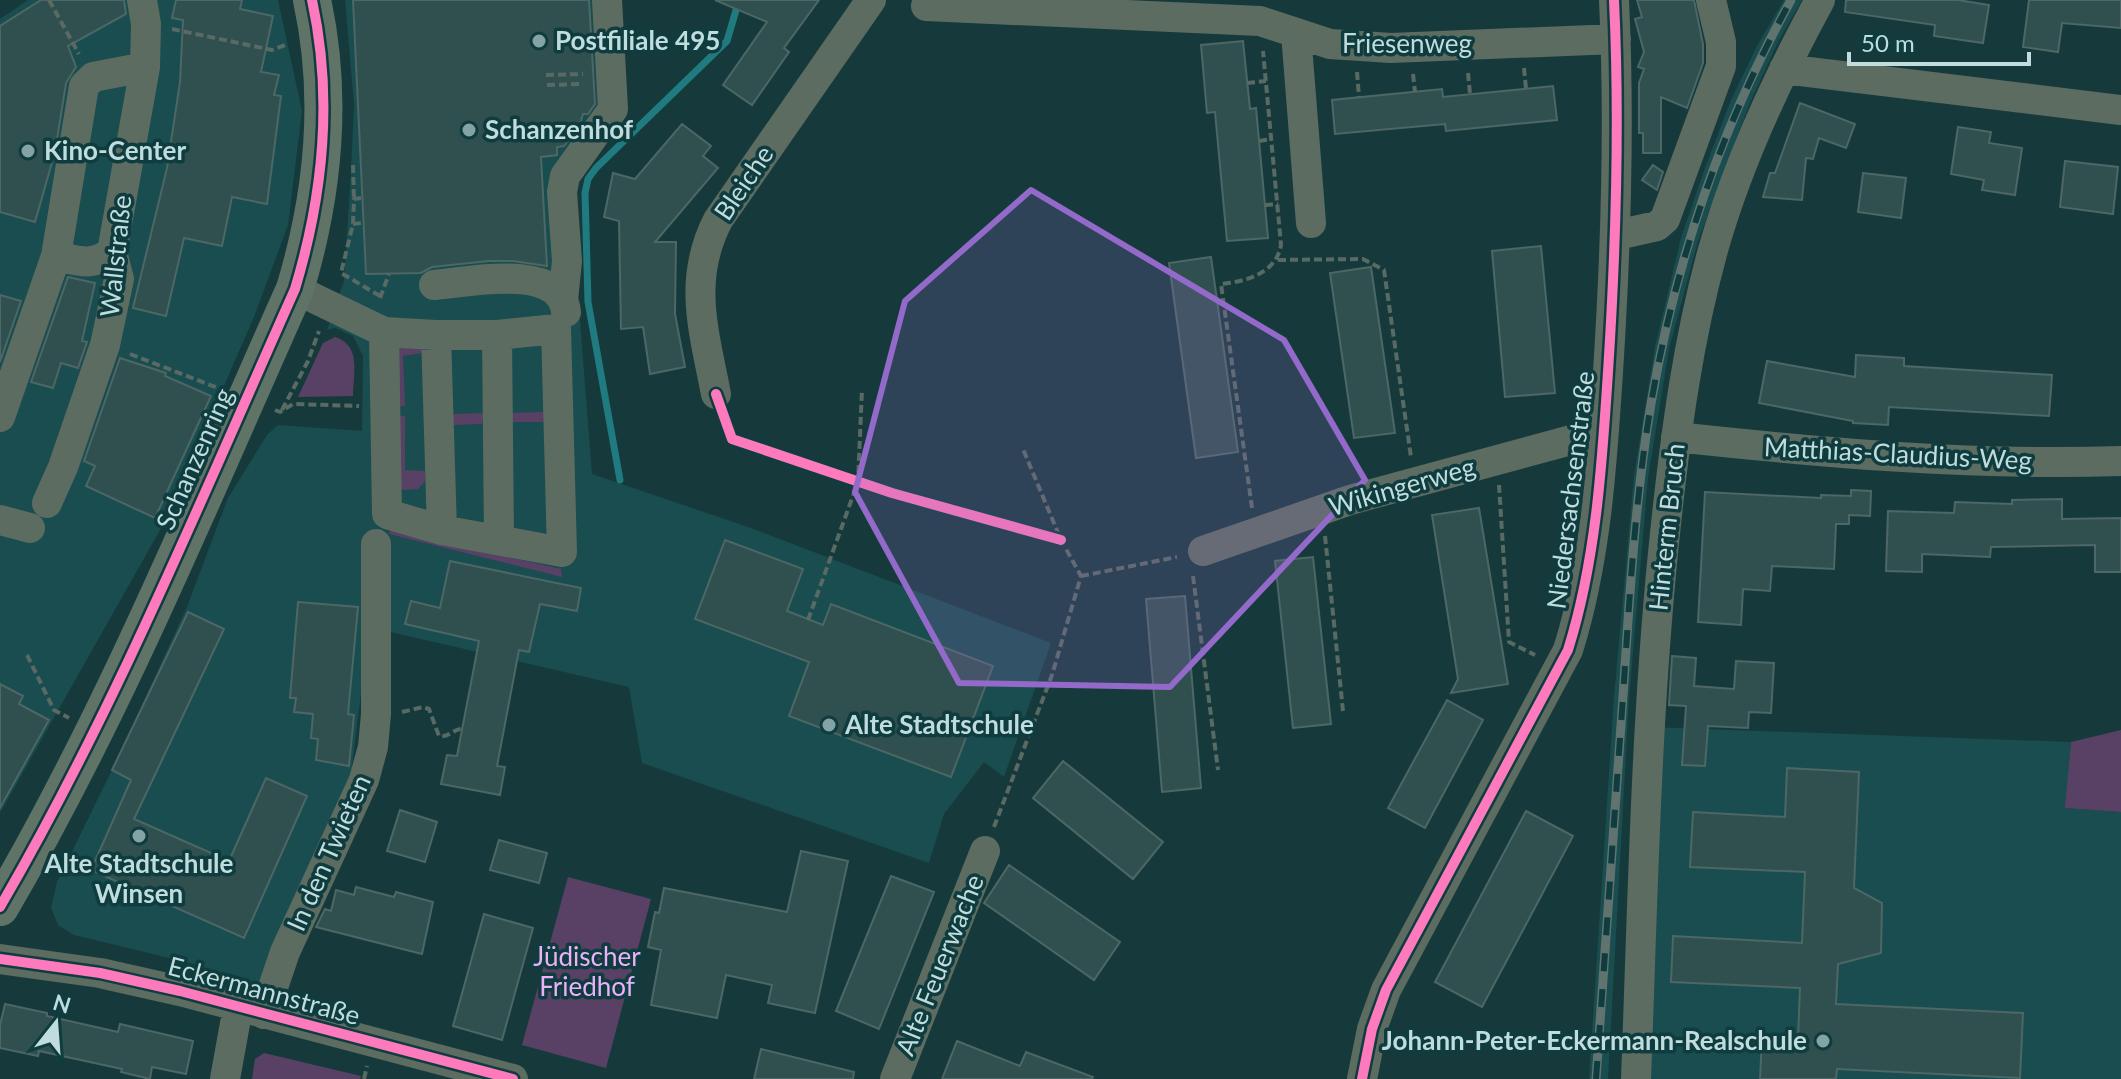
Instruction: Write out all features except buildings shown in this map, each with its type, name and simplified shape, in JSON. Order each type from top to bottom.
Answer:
[{"type":"main road","name":"Schanzenring","points":[[0,907],[94,730],[175,559],[295,289],[307,248],[320,178],[323,131],[316,16]]},
{"type":"street","points":[[384,332],[387,514],[442,530],[562,552],[560,314],[567,261],[562,192],[565,176],[613,109],[607,0]]},
{"type":"street","name":"Bleiche","points":[[716,394],[700,297],[700,270],[706,243],[718,220],[871,0]]},
{"type":"street","name":"Niedersachsenstraße","points":[[1362,1079],[1372,1029],[1386,990],[1568,650],[1579,614],[1588,572],[1604,431],[1617,235],[1619,84],[1614,0]]},
{"type":"street","points":[[1617,235],[1657,226],[1665,219],[1721,66],[1721,42],[1711,0]]},
{"type":"street","name":"Hinterm Bruch","points":[[1636,1079],[1650,698],[1676,437],[1690,346],[1714,248],[1746,157],[1784,69],[1820,0]]},
{"type":"street","name":"Friesenweg","points":[[926,6],[1260,21],[1330,44],[1391,48],[1616,39]]},
{"type":"street","name":"Wallstraße","points":[[47,503],[63,467],[105,345],[119,279],[112,252],[145,67],[144,12]]},
{"type":"street","points":[[1296,33],[1311,223]]},
{"type":"street","points":[[0,417],[56,256],[84,86],[93,77],[145,67]]},
{"type":"street","points":[[1784,69],[2121,110]]},
{"type":"street","points":[[56,256],[88,262],[99,261],[112,252]]},
{"type":"street","points":[[434,285],[525,279],[545,283],[560,314]]},
{"type":"street","points":[[295,289],[384,332],[497,335],[560,314]]},
{"type":"street","points":[[436,335],[442,530]]},
{"type":"street","points":[[497,335],[499,540]]},
{"type":"street","name":"Wikingerweg","points":[[1196,553],[1323,509],[1604,431]]},
{"type":"street","name":"Matthias-Claudius-Weg","points":[[1676,437],[1802,451],[1928,459],[2121,461]]},
{"type":"street","points":[[0,520],[30,528]]},
{"type":"street","name":"In den Twieten","points":[[225,1079],[251,1011],[285,952],[364,780],[373,747],[376,714],[376,544]]},
{"type":"street","name":"Alte Feuerwache","points":[[895,1079],[985,851]]},
{"type":"street","name":"Eckermannstraße","points":[[0,959],[100,973],[251,1011],[456,1072],[511,1079]]},
{"type":"path","points":[[49,0],[93,77]]},
{"type":"path","points":[[144,12],[272,50],[316,16]]},
{"type":"path","points":[[1256,532],[1221,284],[1270,269],[1278,260],[1281,245],[1260,21]]},
{"type":"path","points":[[546,75],[583,74]]},
{"type":"path","points":[[1247,83],[1266,81]]},
{"type":"path","points":[[547,85],[583,84]]},
{"type":"path","points":[[1259,141],[1272,139]]},
{"type":"path","points":[[280,412],[308,361],[341,273],[353,224],[354,199],[361,198]]},
{"type":"path","points":[[1265,205],[1278,204]]},
{"type":"path","points":[[353,224],[362,223]]},
{"type":"path","points":[[1278,260],[1363,259],[1384,270],[1414,483]]},
{"type":"path","points":[[341,273],[380,296]]},
{"type":"path","points":[[105,345],[280,412]]},
{"type":"path","points":[[808,620],[858,482],[862,389]]},
{"type":"path","points":[[280,412],[293,404],[356,405],[384,411]]},
{"type":"path","points":[[985,851],[1052,675],[1081,576],[1061,540],[1023,449]]},
{"type":"path","points":[[1497,460],[1509,642],[1559,666]]},
{"type":"path","points":[[1323,509],[1343,711]]},
{"type":"path","points":[[1081,576],[1196,553],[1218,770]]},
{"type":"path","points":[[27,655],[54,710],[94,730]]},
{"type":"path","points":[[376,714],[396,714],[423,707],[432,712],[439,736],[462,729]]},
{"type":"highlighted area","points":[[1031,190],[1284,340],[1365,480],[1170,687],[959,683],[855,492],[905,301]]},
{"type":"shaded area","points":[[28,0],[278,0],[302,111],[288,225],[254,317],[164,523],[0,813],[0,19]]},
{"type":"shaded area","name":"Alte Stadtschule","points":[[345,0],[618,0],[624,122],[586,162],[571,206],[592,474],[751,528],[1051,643],[1004,777],[984,762],[944,814],[929,863],[642,763],[629,687],[369,627],[350,783],[261,982],[250,983],[186,962],[74,935],[58,925],[51,908],[57,882],[187,607],[228,498],[267,435],[278,425],[362,431],[363,356],[353,336],[335,328],[327,330],[344,281],[351,172],[354,104]]},
{"type":"shaded area","points":[[1784,0],[1802,0],[1778,42],[1749,105],[1698,241],[1669,349],[1648,478],[1629,699],[1608,1079],[1589,1079],[1614,697],[1634,476],[1655,347],[1681,238],[1705,168],[1731,100]]},
{"type":"shaded area","points":[[1649,727],[2071,742],[2066,808],[2121,812],[2121,1079],[1636,1079]]},
{"type":"green space","points":[[335,337],[344,341],[353,354],[353,396],[298,397],[323,343]]},
{"type":"green space","points":[[392,347],[424,348],[422,353],[403,356],[405,406],[393,406]]},
{"type":"green space","points":[[482,413],[482,424],[453,425],[453,414]]},
{"type":"green space","points":[[511,413],[546,413],[543,422],[511,422]]},
{"type":"green space","points":[[393,415],[405,416],[405,470],[425,471],[425,481],[418,489],[397,487]]},
{"type":"green space","points":[[390,530],[561,569],[562,577],[389,534]]},
{"type":"green space","points":[[2121,730],[2121,812],[2065,808],[2071,742]]},
{"type":"green space","name":"Jüdischer Friedhof","points":[[568,877],[651,899],[606,1068],[522,1045]]},
{"type":"green space","points":[[264,1053],[361,1076],[360,1079],[252,1079],[255,1059]]},
{"type":"waterway","points":[[620,480],[588,302],[585,193],[588,179],[727,41],[739,0]]},
{"type":"railway","points":[[1596,1079],[1633,557],[1651,404],[1673,299],[1704,196],[1743,96],[1791,0]]},
{"type":"cycle path","points":[[0,907],[82,757],[119,680],[295,289],[312,218],[322,146],[322,73],[312,0]]},
{"type":"cycle path","points":[[1362,1079],[1372,1029],[1386,990],[1568,650],[1578,616],[1596,512],[1611,326],[1617,140],[1614,0]]},
{"type":"cycle path","points":[[716,394],[732,439],[892,493],[1061,540]]},
{"type":"cycle path","points":[[0,959],[100,973],[180,991],[513,1079]]},
{"type":"place","name":"Postfiliale 495","points":[[539,41]]},
{"type":"place","name":"Schanzenhof","points":[[469,130]]},
{"type":"place","name":"Kino-Center","points":[[28,151]]},
{"type":"place","name":"Alte Stadtschule","points":[[829,725]]},
{"type":"place","name":"Alte Stadtschule Winsen","points":[[139,836]]},
{"type":"place","name":"Johann-Peter-Eckermann-Realschule","points":[[1823,1041]]}]
